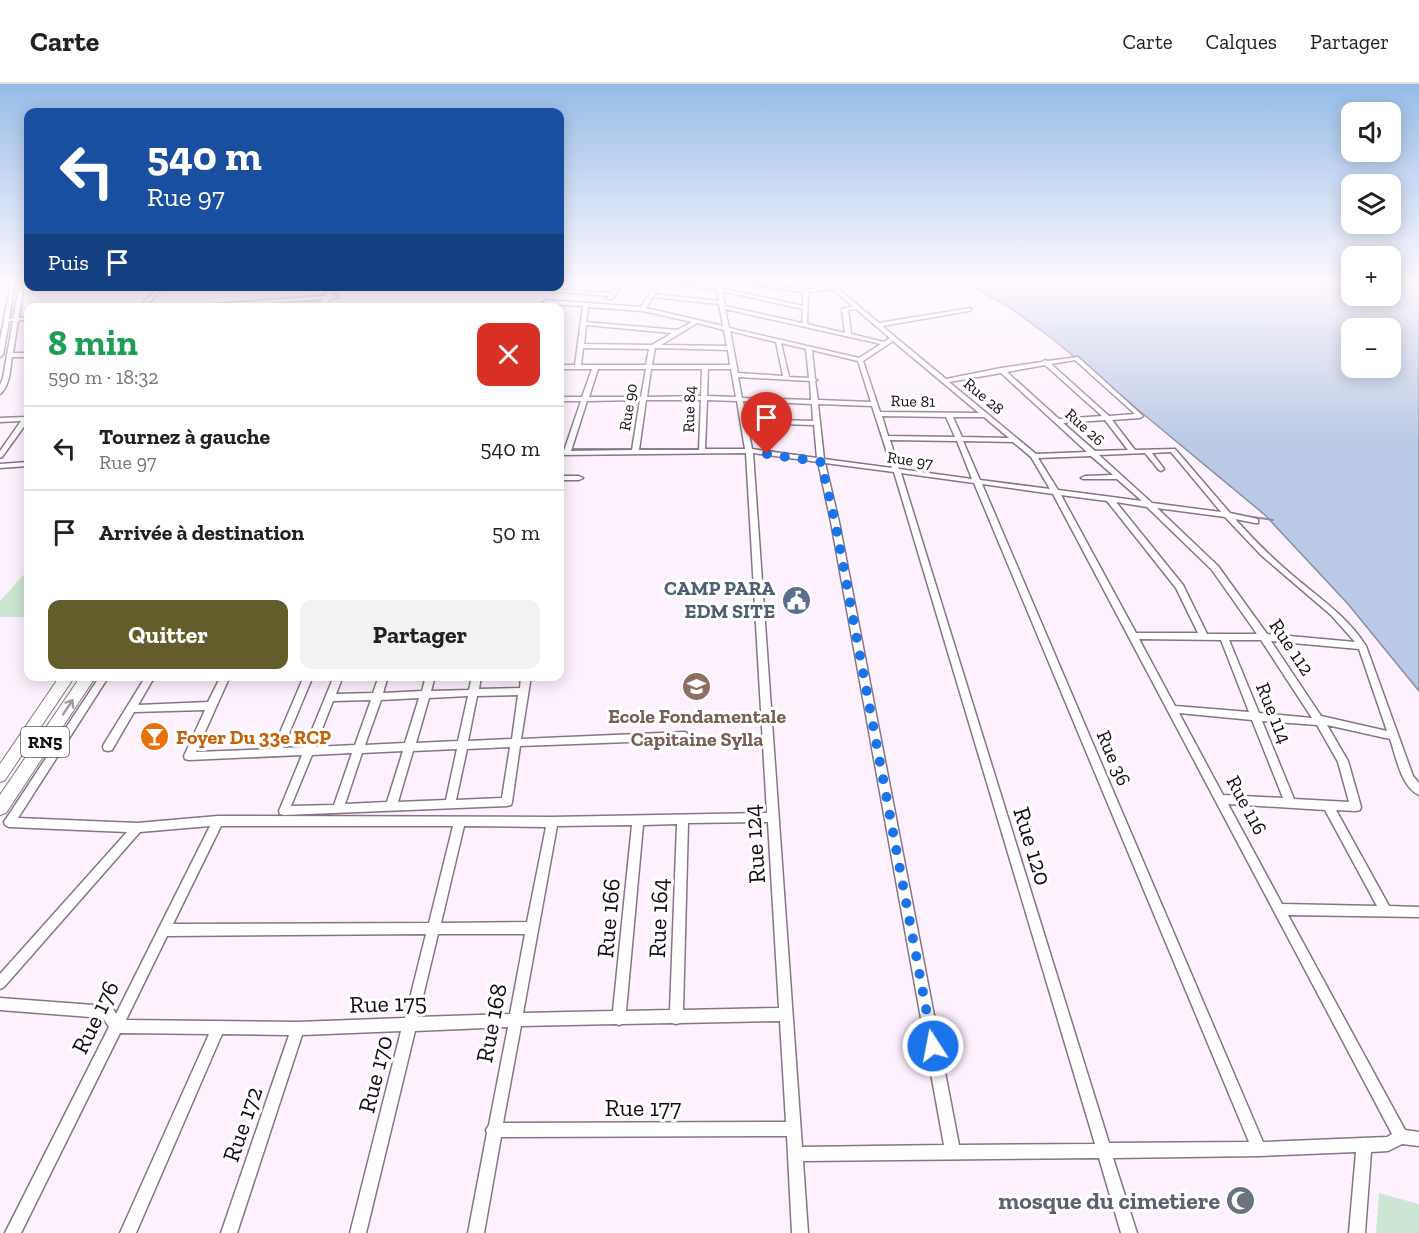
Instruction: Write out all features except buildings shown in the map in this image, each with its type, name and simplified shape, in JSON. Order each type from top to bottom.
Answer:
[{"type":"highway","name":"RN5","points":[[0,776],[65,681]]},
{"type":"highway","name":"RN5","points":[[0,808],[86,681]]},
{"type":"street","points":[[0,355],[2,337]]},
{"type":"street","points":[[0,392],[6,378],[13,337]]},
{"type":"street","points":[[578,367],[582,337]]},
{"type":"street","points":[[653,346],[670,337]]},
{"type":"street","name":"Rue 124","points":[[727,337],[749,452],[800,1233]]},
{"type":"street","points":[[763,337],[860,360],[894,338]]},
{"type":"street","points":[[855,337],[883,343]]},
{"type":"street","name":"Rue 28","points":[[894,338],[1034,456],[1054,488]]},
{"type":"street","points":[[778,340],[786,378]]},
{"type":"street","points":[[581,346],[729,348]]},
{"type":"street","name":"Rue 90","points":[[635,450],[653,346]]},
{"type":"street","points":[[809,348],[821,458],[837,532],[953,1153]]},
{"type":"street","points":[[10,355],[24,355]]},
{"type":"street","points":[[945,381],[1076,358],[1140,416],[1058,421]]},
{"type":"street","name":"Rue 120","points":[[860,360],[896,469],[1129,1233]]},
{"type":"street","points":[[1045,362],[1107,418],[1133,452]]},
{"type":"street","points":[[564,367],[733,367]]},
{"type":"street","points":[[565,451],[595,368]]},
{"type":"street","name":"Rue 84","points":[[702,449],[702,398],[705,368]]},
{"type":"street","name":"Rue 26","points":[[1001,370],[1150,505]]},
{"type":"street","points":[[735,375],[814,380]]},
{"type":"street","points":[[564,399],[702,398],[816,400],[874,404]]},
{"type":"street","name":"Rue 81","points":[[877,414],[949,415]]},
{"type":"street","points":[[949,415],[985,415]]},
{"type":"street","name":"Rue 36","points":[[949,415],[1259,1149]]},
{"type":"street","points":[[0,420],[24,418]]},
{"type":"street","points":[[742,421],[818,423]]},
{"type":"street","points":[[0,456],[24,423]]},
{"type":"street","points":[[885,438],[1015,440]]},
{"type":"street","name":"Rue 97","points":[[565,451],[702,449],[821,458],[977,482],[1054,488],[1110,500],[1227,515],[1254,521]]},
{"type":"street","points":[[1034,456],[1173,450],[1227,515],[1278,567],[1350,628],[1362,646],[1409,778],[1419,791]]},
{"type":"street","points":[[1147,451],[1161,469]]},
{"type":"street","points":[[0,466],[24,464]]},
{"type":"street","points":[[1085,478],[1119,477]]},
{"type":"street","points":[[564,478],[579,478]]},
{"type":"street","name":"Rue 116","points":[[1054,488],[1401,1137]]},
{"type":"street","points":[[1110,500],[1180,586],[1204,637]]},
{"type":"street","name":"Rue 112","points":[[1150,505],[1215,568],[1264,637],[1343,761],[1356,807],[1220,799]]},
{"type":"street","points":[[1133,636],[1264,637],[1362,646]]},
{"type":"street","name":"Rue 114","points":[[1224,637],[1290,803]]},
{"type":"street","points":[[102,681],[9,822],[136,828],[218,821],[552,822],[773,817]]},
{"type":"street","points":[[108,747],[148,681]]},
{"type":"street","points":[[222,681],[209,706],[205,725],[189,756],[684,736]]},
{"type":"street","points":[[276,753],[307,681]]},
{"type":"street","points":[[337,681],[284,811],[507,802],[525,681]]},
{"type":"street","points":[[338,809],[382,681]]},
{"type":"street","points":[[391,807],[430,681]]},
{"type":"street","points":[[450,805],[476,681]]},
{"type":"street","points":[[331,698],[524,691]]},
{"type":"street","points":[[131,709],[209,706]]},
{"type":"street","points":[[1172,709],[1319,720],[1394,736]]},
{"type":"street","points":[[1328,805],[1386,911]]},
{"type":"street","name":"Rue 164","points":[[676,1018],[683,819]]},
{"type":"street","name":"Rue 166","points":[[619,1019],[638,820]]},
{"type":"street","name":"Rue 176","points":[[13,1233],[218,821]]},
{"type":"street","name":"Rue 170","points":[[358,1233],[460,821]]},
{"type":"street","name":"Rue 168","points":[[476,1233],[493,1130],[552,822]]},
{"type":"street","points":[[0,983],[136,828]]},
{"type":"street","points":[[1279,909],[1419,912]]},
{"type":"street","points":[[163,930],[532,928]]},
{"type":"street","points":[[0,1004],[107,1012],[116,1026]]},
{"type":"street","name":"Rue 175","points":[[116,1026],[297,1029],[514,1020],[786,1014]]},
{"type":"street","points":[[128,1233],[218,1028]]},
{"type":"street","name":"Rue 172","points":[[229,1233],[297,1029]]},
{"type":"street","name":"Rue 177","points":[[493,1130],[793,1129]]},
{"type":"street","points":[[795,1154],[1259,1149],[1388,1144],[1401,1137],[1419,1139]]},
{"type":"street","points":[[1357,1233],[1364,1145]]},
{"type":"green space","points":[[24,574],[24,617],[0,617],[0,601]]},
{"type":"green space","points":[[1379,1193],[1419,1204],[1419,1233],[1376,1233]]},
{"type":"water","points":[[1049,337],[1341,337],[1341,378],[1401,378],[1401,337],[1419,337],[1419,691],[1348,604],[1265,515]]},
{"type":"waterway","points":[[564,449],[752,449],[889,468]]},
{"type":"waterway","points":[[1238,515],[1273,520]]},
{"type":"place","name":"CAMP PARA EDM SITE","points":[[796,600]]},
{"type":"place","name":"Ecole Fondamentale Capitaine Sylla","points":[[697,686]]},
{"type":"place","name":"Foyer Du 33e RCP","points":[[155,737]]},
{"type":"place","name":"mosque du cimetiere","points":[[1241,1200]]},
{"type":"route","points":[[767,454],[821,462],[835,522],[933,1046]]}]
